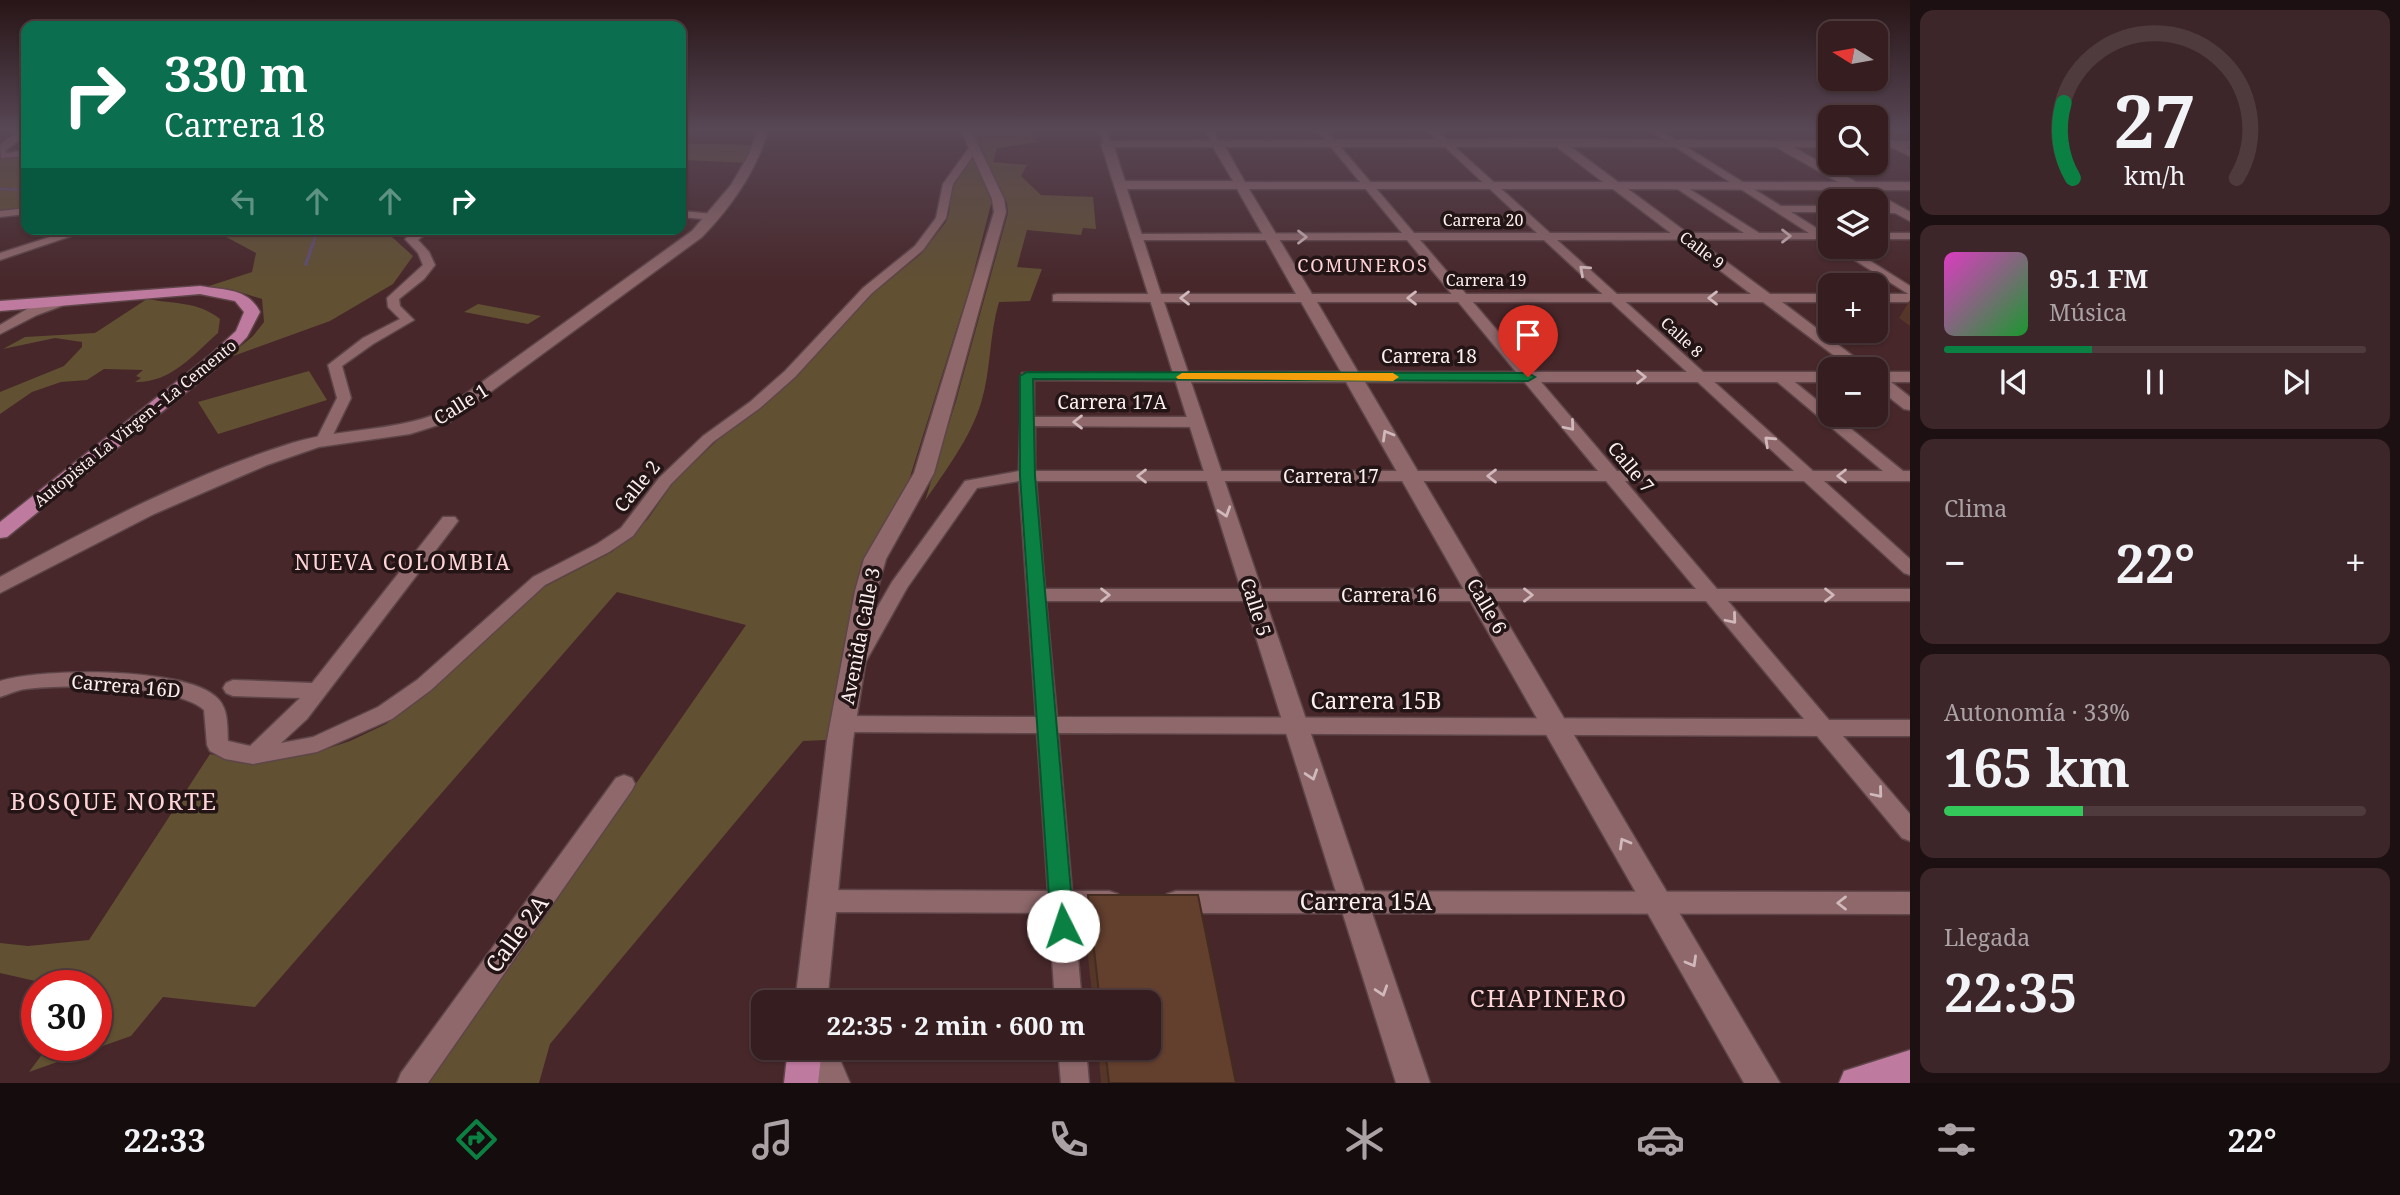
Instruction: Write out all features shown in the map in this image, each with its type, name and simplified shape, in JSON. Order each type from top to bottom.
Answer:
[{"type":"main road","name":"Autopista La Virgen - La Cemento","points":[[0,306],[200,290],[240,297],[252,312],[249,324],[241,336],[215,360],[0,532]]},
{"type":"main road","points":[[801,1083],[804,1060]]},
{"type":"main road","points":[[1856,1083],[1910,1067]]},
{"type":"street","name":"Calle 1","points":[[0,586],[148,507],[283,453],[324,440],[402,431],[445,417],[697,234],[714,216],[738,181]]},
{"type":"street","name":"Calle 2","points":[[253,755],[317,744],[385,713],[424,685],[539,581],[603,548],[627,532],[665,481],[708,439],[755,405],[790,374],[867,291],[919,248],[942,218],[950,181]]},
{"type":"street","name":"Avenida Calle 3","points":[[812,990],[843,724],[870,576],[883,544],[924,473],[999,216],[998,199],[990,181]]},
{"type":"street","name":"Calle 5","points":[[1119,181],[1413,1083]]},
{"type":"street","name":"Calle 6","points":[[1238,181],[1763,1083]]},
{"type":"street","name":"Calle 7","points":[[1363,181],[1910,831]]},
{"type":"street","name":"Calle 8","points":[[1485,181],[1910,569]]},
{"type":"street","name":"Calle 9","points":[[1609,181],[1847,357]]},
{"type":"street","points":[[1733,181],[1818,232]]},
{"type":"street","points":[[1844,181],[1910,217]]},
{"type":"street","points":[[1120,185],[1910,186]]},
{"type":"street","points":[[1680,186],[1756,236]]},
{"type":"street","points":[[1780,209],[1818,209]]},
{"type":"street","points":[[1888,210],[1898,210]]},
{"type":"street","points":[[686,214],[714,216]]},
{"type":"street","points":[[32,244],[51,235]]},
{"type":"street","points":[[0,257],[68,235]]},
{"type":"street","points":[[324,440],[344,398],[336,370],[411,324],[394,307],[393,298],[429,265],[423,252],[411,239],[416,235]]},
{"type":"street","points":[[1888,236],[1910,236]]},
{"type":"street","name":"Carrera 20","points":[[1136,237],[1818,238]]},
{"type":"street","points":[[1859,259],[1910,291]]},
{"type":"street","name":"Carrera 19","points":[[1057,298],[1818,298]]},
{"type":"street","points":[[1888,298],[1910,298]]},
{"type":"street","points":[[0,330],[32,312],[66,300]]},
{"type":"street","points":[[0,306],[17,308],[21,312],[15,321]]},
{"type":"street","name":"Carrera 18","points":[[1027,421],[1027,376],[1818,377]]},
{"type":"street","points":[[1780,377],[1905,476]]},
{"type":"street","points":[[1888,378],[1910,377]]},
{"type":"street","points":[[1888,388],[1910,405]]},
{"type":"street","points":[[1027,421],[1027,476],[1068,990]]},
{"type":"street","name":"Carrera 17A","points":[[1027,421],[1196,422]]},
{"type":"street","name":"Carrera 17","points":[[853,666],[899,586],[971,484],[988,478],[1905,476]]},
{"type":"street","points":[[253,755],[286,728],[449,521]]},
{"type":"street","name":"Carrera 16","points":[[1037,595],[1910,595]]},
{"type":"street","name":"Carrera 16D","points":[[0,690],[22,682],[41,680],[155,685],[197,693],[209,702],[215,711],[219,724],[218,745],[225,750],[253,755]]},
{"type":"street","points":[[233,688],[314,691]]},
{"type":"street","name":"Carrera 15B","points":[[843,724],[1910,727]]},
{"type":"street","name":"Calle 2A","points":[[411,1083],[624,784]]},
{"type":"street","points":[[822,901],[1131,902]]},
{"type":"street","name":"Carrera 15A","points":[[1158,902],[1910,903]]},
{"type":"street","points":[[823,1060],[833,1083]]},
{"type":"street","points":[[1073,1060],[1075,1083]]},
{"type":"shaded area","points":[[0,181],[21,181],[21,209],[0,216]]},
{"type":"shaded area","points":[[955,181],[984,181],[992,200],[971,283],[909,480],[861,564],[826,740],[803,741],[550,1044],[539,1083],[428,1083],[746,625],[617,592],[255,1007],[163,997],[131,1036],[112,1043],[112,970],[21,970],[21,978],[0,973],[0,943],[28,946],[89,940],[210,754],[255,764],[317,752],[350,741],[386,724],[434,688],[544,587],[612,552],[648,519],[674,481],[725,433],[765,405],[824,347],[866,299],[921,254],[946,222]]},
{"type":"shaded area","points":[[996,181],[1026,181],[1041,195],[1093,197],[1096,229],[1083,228],[1081,235],[1027,230],[1017,267],[1042,269],[1030,301],[999,302],[981,403],[956,454],[925,501],[1008,213],[1007,203]]},
{"type":"shaded area","points":[[223,235],[390,235],[413,256],[393,284],[330,321],[225,359],[253,336],[264,322],[262,299],[230,289],[206,287],[252,272],[256,253]]},
{"type":"shaded area","points":[[147,299],[185,304],[212,313],[220,319],[218,333],[181,366],[160,378],[135,382],[141,378],[136,376],[143,370],[104,369],[87,380],[61,382],[32,392],[0,414],[0,392],[64,366],[82,347],[82,342],[55,338],[3,349],[25,337],[95,333]]},
{"type":"shaded area","points":[[478,304],[541,316],[528,324],[464,312]]},
{"type":"shaded area","points":[[309,371],[327,400],[218,434],[198,402]]},
{"type":"shaded area","points":[[37,1061],[60,1061],[29,1072]]},
{"type":"building","points":[[1088,895],[1198,895],[1236,1083],[1109,1083],[1106,1060],[1161,1060],[1161,990],[1099,990]]},
{"type":"waterway","points":[[0,189],[21,190]]},
{"type":"waterway","points":[[313,244],[316,235]]},
{"type":"waterway","points":[[306,264],[313,243]]},
{"type":"slow traffic","points":[[1182,377],[1393,377]]},
{"type":"district","name":"COMUNEROS","points":[[1363,266]]},
{"type":"district","name":"NUEVA COLOMBIA","points":[[403,563]]},
{"type":"district","name":"BOSQUE NORTE","points":[[114,802]]},
{"type":"district","name":"CHAPINERO","points":[[1549,999]]},
{"type":"route","points":[[1063,926],[1027,476],[1027,376],[1528,377]]}]
